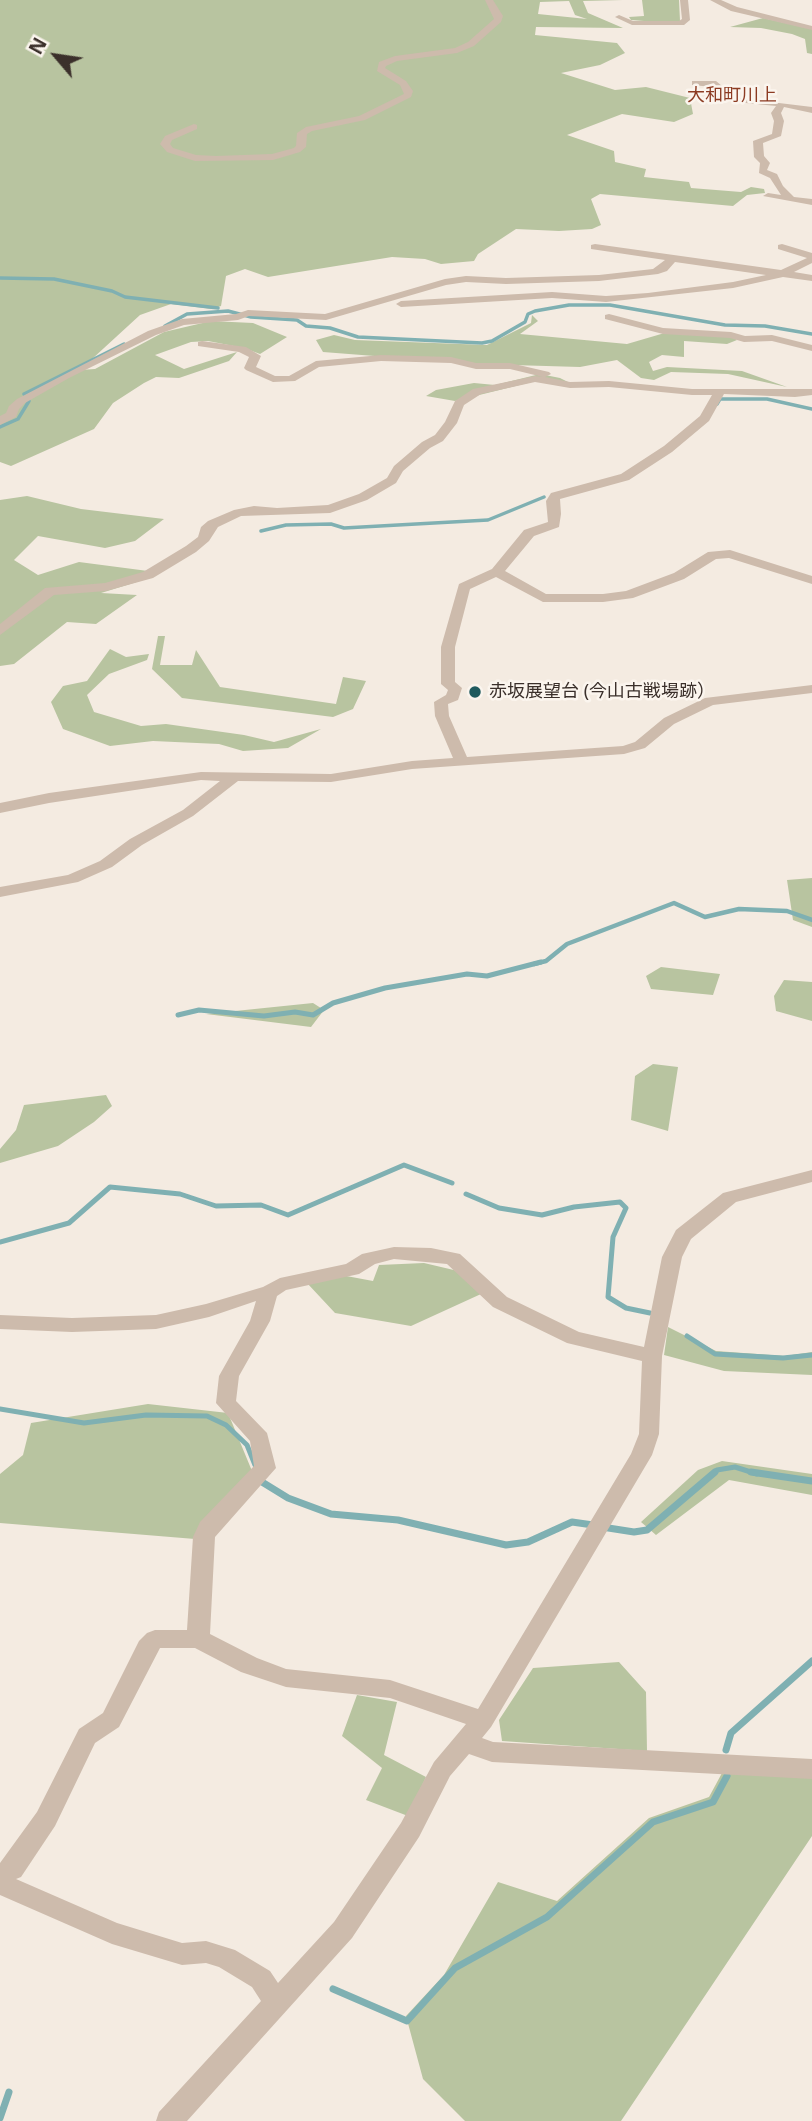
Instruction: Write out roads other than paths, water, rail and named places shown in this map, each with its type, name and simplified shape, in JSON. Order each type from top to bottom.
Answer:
[{"type":"street","points":[[194,127],[167,138],[165,144],[170,150],[195,158],[216,159],[273,157],[297,150],[300,147],[300,136],[309,129],[362,118],[408,95],[409,91],[403,83],[380,69],[382,64],[457,50],[471,44],[498,20],[499,16],[489,0]]},
{"type":"street","points":[[619,17],[632,23],[681,23],[686,20],[684,0]]},
{"type":"street","points":[[714,0],[734,9],[812,28]]},
{"type":"street","points":[[695,83],[713,83],[718,86],[715,96],[719,98],[782,104],[812,110]]},
{"type":"street","points":[[782,104],[776,113],[779,121],[775,136],[758,141],[759,157],[765,163],[762,171],[774,176],[779,187],[791,199]]},
{"type":"street","points":[[768,196],[812,202]]},
{"type":"street","points":[[595,247],[812,278]]},
{"type":"street","points":[[782,247],[812,258]]},
{"type":"street","points":[[0,421],[12,415],[13,408],[25,398],[152,333],[182,322],[243,315],[326,317],[445,282],[466,279],[506,281],[599,278],[654,272],[663,269],[673,258]]},
{"type":"street","points":[[383,302],[401,304],[552,295],[616,298],[733,285],[782,274],[812,258]]},
{"type":"street","points":[[609,317],[663,331],[721,334],[744,339],[772,338],[812,348]]},
{"type":"street","points":[[202,344],[242,349],[255,356],[250,368],[273,379],[292,379],[316,364],[381,358],[451,360],[476,366],[510,366],[586,385]]},
{"type":"street","points":[[0,631],[50,591],[106,587],[148,575],[198,543],[213,524],[238,513],[254,510],[277,512],[330,509],[363,497],[392,480],[398,469],[426,445],[439,438],[451,423],[459,403],[470,394],[535,379],[692,392],[812,392]]},
{"type":"street","points":[[462,762],[442,716],[441,702],[453,696],[454,688],[448,684],[448,647],[464,587],[497,572],[529,533],[554,524],[552,501],[555,496],[625,477],[668,449],[705,418],[720,390]]},
{"type":"street","points":[[497,572],[543,598],[628,595],[679,576],[713,555],[730,554],[812,580]]},
{"type":"street","points":[[0,808],[49,798],[201,776],[331,778],[412,765],[624,750],[640,745],[669,721],[710,701],[749,694],[812,689]]},
{"type":"street","points":[[0,892],[72,880],[106,864],[136,842],[188,813],[234,777]]},
{"type":"street","points":[[169,2121],[343,1930],[411,1830],[442,1769],[483,1720],[641,1455],[649,1434],[652,1356],[672,1257],[683,1235],[730,1197],[812,1176]]},
{"type":"street","points":[[0,1322],[72,1325],[156,1322],[268,1293],[280,1285],[352,1269],[369,1259],[394,1253],[453,1259],[500,1302],[574,1338],[652,1356]]},
{"type":"street","points":[[198,1639],[204,1537],[208,1528],[259,1474],[260,1438],[226,1403],[229,1376],[260,1321],[268,1293]]},
{"type":"street","points":[[0,1875],[12,1869],[46,1819],[87,1736],[111,1720],[147,1647],[155,1639],[198,1639],[249,1665],[285,1678],[390,1689],[483,1720]]},
{"type":"street","points":[[465,1742],[492,1752],[812,1769]]},
{"type":"street","points":[[0,1883],[112,1933],[182,1954],[206,1952],[226,1958],[261,1979],[276,2002]]},
{"type":"waterway","points":[[0,278],[54,279],[112,291],[125,297],[218,308]]},
{"type":"waterway","points":[[165,326],[187,314],[228,311],[251,317],[297,320],[306,326],[330,328],[358,337],[482,343],[492,341],[525,322],[528,314],[535,311],[569,305],[610,305],[725,325],[765,326],[812,334]]},
{"type":"waterway","points":[[0,427],[18,419],[29,401],[24,394],[124,344]]},
{"type":"waterway","points":[[717,404],[720,399],[767,399],[812,409]]},
{"type":"waterway","points":[[261,531],[286,525],[331,524],[344,528],[488,520],[544,497]]},
{"type":"waterway","points":[[534,964],[546,961],[567,944],[674,903],[705,917],[739,909],[787,911],[812,920]]},
{"type":"waterway","points":[[178,1015],[199,1010],[264,1016],[295,1012],[313,1015],[333,1003],[385,988],[467,974],[487,976],[541,962]]},
{"type":"waterway","points":[[0,1242],[69,1223],[110,1187],[180,1194],[216,1206],[261,1205],[288,1215],[404,1165],[452,1183]]},
{"type":"waterway","points":[[466,1194],[499,1208],[542,1215],[574,1207],[620,1202],[626,1208],[613,1237],[608,1297],[626,1308],[650,1313]]},
{"type":"waterway","points":[[687,1336],[715,1354],[783,1358],[812,1355]]},
{"type":"waterway","points":[[0,1409],[84,1423],[146,1415],[207,1416],[226,1425],[247,1445],[255,1465]]},
{"type":"waterway","points":[[715,1472],[735,1467],[757,1474]]},
{"type":"waterway","points":[[602,1527],[634,1532],[647,1530],[715,1472]]},
{"type":"waterway","points":[[751,1472],[812,1481]]},
{"type":"waterway","points":[[260,1477],[262,1482],[288,1498],[331,1514],[398,1520],[506,1545],[528,1542],[572,1522],[593,1525]]},
{"type":"waterway","points":[[726,1750],[731,1733],[812,1661]]},
{"type":"waterway","points":[[333,1989],[407,2021],[455,1968],[547,1917],[653,1822],[713,1802],[727,1776]]},
{"type":"waterway","points":[[0,2118],[9,2092]]},
{"type":"place","name":"赤坂展望台 (今山古戦場跡）","points":[[475,692]]},
{"type":"district","name":"大和町川上","points":[[732,96]]}]
